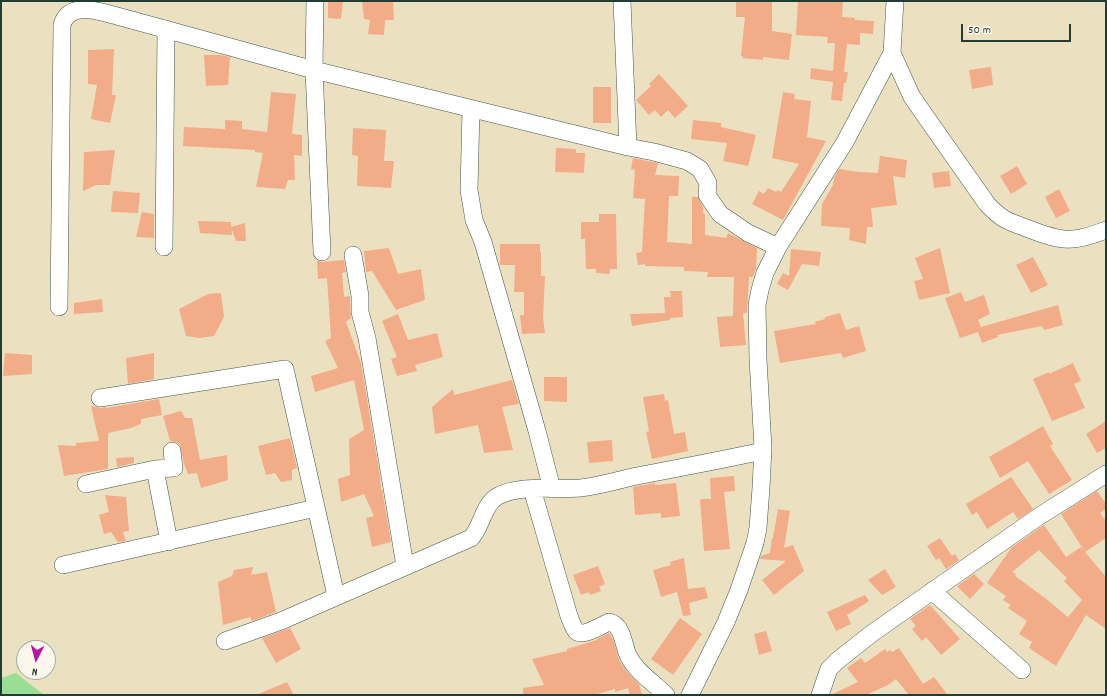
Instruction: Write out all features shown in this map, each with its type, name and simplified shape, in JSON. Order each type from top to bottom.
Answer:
[{"type":"street","points":[[315,1],[314,70],[322,252]]},
{"type":"street","points":[[622,1],[628,147]]},
{"type":"street","points":[[690,695],[740,590],[758,528],[762,451],[757,305],[765,273],[778,248],[845,142],[892,54],[895,1]]},
{"type":"street","points":[[59,307],[62,25],[64,19],[72,12],[86,9],[166,29],[314,70],[687,161],[700,169],[708,183],[707,195],[720,214],[743,230],[778,248]]},
{"type":"street","points":[[164,247],[166,29]]},
{"type":"street","points":[[892,54],[912,97],[987,204],[999,216],[1010,223],[1056,239],[1081,239],[1106,230]]},
{"type":"street","points":[[471,109],[469,190],[474,220],[483,242],[552,488]]},
{"type":"street","points":[[353,255],[360,296],[360,312],[367,338],[406,566]]},
{"type":"street","points":[[100,398],[285,369],[336,596]]},
{"type":"street","points":[[225,641],[281,621],[471,538],[476,533],[487,508],[493,499],[499,495],[511,491],[532,489],[580,488],[762,451]]},
{"type":"street","points":[[86,484],[170,463],[169,542]]},
{"type":"street","points":[[820,695],[829,669],[871,634],[1038,517],[1106,474]]},
{"type":"street","points":[[532,489],[569,616],[576,630],[579,633],[584,633],[609,622],[618,626],[628,656],[635,666],[666,695]]},
{"type":"street","points":[[63,565],[316,508]]},
{"type":"street","points":[[932,591],[1022,670]]},
{"type":"green space","points":[[16,673],[16,680],[25,680],[44,695],[1,695],[1,678]]},
{"type":"building","points":[[328,1],[343,1],[341,19],[328,18]]},
{"type":"building","points":[[362,1],[393,1],[394,20],[385,20],[384,35],[368,34],[370,20],[364,19]]},
{"type":"building","points":[[736,1],[772,1],[772,31],[792,34],[789,60],[763,57],[763,60],[742,58],[745,17],[736,17]]},
{"type":"building","points":[[798,1],[843,1],[842,17],[855,18],[855,20],[874,21],[873,34],[860,33],[860,45],[847,44],[844,72],[848,72],[846,83],[844,83],[842,101],[831,100],[833,82],[810,79],[811,68],[833,71],[835,43],[827,43],[828,37],[796,35]]},
{"type":"building","points":[[114,49],[112,95],[116,95],[110,123],[91,119],[97,85],[88,84],[88,50]]},
{"type":"building","points":[[204,55],[220,55],[230,57],[228,85],[206,86]]},
{"type":"building","points":[[991,67],[993,85],[972,89],[969,70]]},
{"type":"building","points":[[659,74],[688,106],[675,118],[668,110],[661,117],[655,110],[649,115],[636,100],[651,86],[649,84]]},
{"type":"building","points":[[593,87],[611,87],[611,123],[593,123]]},
{"type":"building","points":[[271,92],[296,94],[292,134],[302,135],[302,156],[294,155],[295,180],[288,180],[285,189],[256,187],[263,153],[255,152],[255,150],[183,146],[184,127],[225,129],[225,120],[242,121],[242,129],[267,132]]},
{"type":"building","points":[[783,92],[795,94],[794,99],[811,101],[807,137],[826,141],[783,220],[752,204],[759,191],[764,194],[768,188],[776,192],[778,190],[781,192],[799,164],[772,158]]},
{"type":"building","points":[[693,120],[721,123],[721,127],[756,135],[748,166],[723,161],[727,143],[691,139]]},
{"type":"building","points":[[353,128],[386,130],[384,161],[394,161],[391,188],[357,186],[358,156],[352,155]]},
{"type":"building","points":[[556,148],[576,149],[576,153],[585,153],[584,173],[555,172]]},
{"type":"building","points":[[115,150],[110,185],[96,185],[83,191],[84,152]]},
{"type":"building","points":[[880,156],[907,160],[905,178],[893,176],[897,205],[871,208],[873,227],[867,227],[866,244],[849,240],[850,228],[821,226],[822,204],[833,185],[834,178],[839,169],[878,173]]},
{"type":"building","points":[[633,158],[658,163],[655,175],[679,176],[678,196],[669,196],[667,242],[692,244],[692,197],[698,197],[703,207],[703,213],[705,214],[705,235],[726,238],[728,233],[757,248],[756,269],[753,277],[749,277],[747,313],[743,313],[746,345],[720,347],[717,317],[733,316],[734,277],[707,277],[708,272],[684,271],[684,267],[645,266],[645,264],[638,265],[636,253],[642,252],[645,199],[633,198],[635,170],[631,169]]},
{"type":"building","points":[[1017,166],[1027,184],[1011,194],[1000,176]]},
{"type":"building","points":[[949,171],[951,186],[934,188],[932,173]]},
{"type":"building","points":[[1059,189],[1070,211],[1056,218],[1045,197]]},
{"type":"building","points":[[113,191],[140,193],[138,213],[111,212]]},
{"type":"building","points":[[142,212],[154,214],[154,238],[136,237]]},
{"type":"building","points":[[599,214],[616,214],[617,269],[610,269],[610,274],[596,273],[596,269],[586,269],[585,239],[581,239],[581,222],[599,222]]},
{"type":"building","points":[[198,221],[231,222],[232,235],[200,233]]},
{"type":"building","points":[[245,223],[246,241],[236,241],[231,227]]},
{"type":"building","points":[[500,244],[540,244],[541,276],[545,276],[543,318],[545,333],[522,334],[520,315],[524,315],[524,292],[514,292],[515,265],[500,265]]},
{"type":"building","points":[[389,248],[398,274],[421,269],[425,300],[396,310],[372,271],[366,272],[364,251]]},
{"type":"building","points":[[940,248],[950,293],[919,300],[914,281],[923,279],[915,258]]},
{"type":"building","points":[[791,249],[821,252],[819,266],[802,264],[788,290],[777,284],[783,273],[789,276]]},
{"type":"building","points":[[1033,257],[1048,285],[1031,293],[1016,265]]},
{"type":"building","points":[[344,260],[346,272],[342,273],[344,297],[350,296],[351,318],[346,322],[361,363],[381,490],[382,489],[391,542],[372,547],[366,518],[374,516],[364,494],[341,502],[338,479],[350,475],[349,439],[364,430],[354,380],[315,392],[311,376],[338,368],[325,341],[331,338],[327,278],[318,279],[317,261],[323,262]]},
{"type":"building","points":[[670,291],[682,291],[683,317],[670,318],[670,320],[632,326],[630,314],[665,313],[664,297],[671,297]]},
{"type":"building","points":[[961,292],[965,302],[984,295],[990,314],[978,320],[981,327],[1058,305],[1063,325],[1044,330],[1042,326],[997,335],[998,337],[982,343],[978,332],[960,338],[945,298]]},
{"type":"building","points":[[221,293],[224,317],[214,336],[199,338],[186,336],[179,309],[208,294]]},
{"type":"building","points":[[102,299],[103,312],[74,314],[74,303]]},
{"type":"building","points":[[840,313],[846,330],[859,326],[866,351],[843,358],[841,353],[780,363],[774,331],[816,324],[815,322],[825,319],[825,317]]},
{"type":"building","points":[[398,314],[408,340],[437,333],[443,357],[415,365],[417,371],[397,376],[391,359],[397,357],[382,321]]},
{"type":"building","points":[[5,353],[32,355],[32,374],[3,376]]},
{"type":"building","points":[[154,353],[154,379],[128,384],[126,358]]},
{"type":"building","points":[[1073,363],[1081,381],[1074,384],[1085,408],[1052,421],[1033,379],[1049,372],[1049,374]]},
{"type":"building","points":[[544,377],[567,377],[567,402],[544,401]]},
{"type":"building","points":[[512,380],[519,404],[502,407],[513,450],[484,453],[478,425],[435,434],[432,407],[453,389],[454,395]]},
{"type":"building","points":[[664,394],[665,401],[668,400],[674,434],[685,432],[688,451],[652,459],[646,432],[649,431],[643,397]]},
{"type":"building","points":[[159,399],[162,415],[141,419],[141,424],[131,428],[108,433],[108,469],[64,476],[58,445],[76,446],[76,443],[99,441],[91,406],[106,408]]},
{"type":"building","points":[[181,411],[185,418],[192,418],[200,460],[227,455],[228,480],[201,488],[197,473],[188,474],[180,445],[176,442],[170,441],[163,416]]},
{"type":"building","points":[[1106,421],[1106,448],[1097,453],[1086,434]]},
{"type":"building","points":[[1043,426],[1053,444],[1050,446],[1072,480],[1049,494],[1028,461],[1000,478],[989,457]]},
{"type":"building","points":[[290,438],[297,468],[292,470],[292,480],[281,482],[275,473],[266,475],[258,446]]},
{"type":"building","points":[[612,440],[613,461],[589,463],[587,442]]},
{"type":"building","points":[[134,457],[134,463],[117,467],[116,458]]},
{"type":"building","points":[[734,476],[735,491],[724,492],[730,549],[704,551],[700,499],[711,499],[710,478]]},
{"type":"building","points":[[1011,477],[1033,509],[1018,519],[1013,512],[987,529],[977,512],[972,515],[966,504]]},
{"type":"building","points":[[655,483],[655,485],[676,483],[680,516],[661,518],[661,513],[635,515],[633,487]]},
{"type":"building","points":[[1097,491],[1106,504],[1106,509],[1100,513],[1106,521],[1106,538],[1085,552],[1061,514]]},
{"type":"building","points":[[105,495],[126,497],[129,531],[123,532],[126,541],[118,542],[111,532],[104,534],[99,515],[109,512]]},
{"type":"building","points":[[778,509],[790,511],[784,548],[793,545],[804,571],[774,595],[762,580],[786,561],[760,559],[761,556],[770,553]]},
{"type":"building","points":[[1044,525],[1066,557],[1081,547],[1106,577],[1106,629],[1086,615],[1056,666],[1029,648],[1032,642],[1019,634],[1027,621],[1008,608],[1011,605],[1003,600],[1006,596],[987,583],[1011,548]],"holes":[[[1039,550],[1067,578],[1064,581],[1082,600],[1068,617],[1015,576],[1016,574],[1012,572]]]},
{"type":"building","points":[[940,538],[952,556],[955,554],[959,560],[946,569],[939,558],[936,560],[927,546]]},
{"type":"building","points":[[684,558],[688,589],[705,587],[708,598],[689,603],[691,615],[683,616],[677,592],[661,597],[653,570],[671,565],[670,562]]},
{"type":"building","points":[[598,566],[605,584],[599,587],[601,591],[590,595],[589,592],[581,595],[573,575]]},
{"type":"building","points":[[253,567],[251,575],[267,572],[276,612],[252,621],[250,617],[223,625],[218,582],[232,576],[234,570]]},
{"type":"building","points":[[885,569],[896,587],[882,595],[868,580]]},
{"type":"building","points":[[974,574],[984,584],[970,599],[957,586]]},
{"type":"building","points":[[865,595],[869,601],[847,615],[851,624],[836,631],[827,612]]},
{"type":"building","points":[[930,605],[960,639],[941,655],[926,637],[922,641],[912,629],[916,626],[910,619]]},
{"type":"building","points":[[680,618],[702,634],[673,675],[651,659]]},
{"type":"building","points":[[290,628],[301,649],[276,663],[262,638]]},
{"type":"building","points":[[766,631],[772,651],[759,655],[754,634]]},
{"type":"building","points":[[609,633],[613,639],[619,660],[627,672],[639,684],[642,695],[630,695],[628,688],[615,692],[615,689],[594,695],[523,695],[523,688],[544,685],[532,659],[567,651],[567,649],[597,640]]},
{"type":"building","points":[[899,648],[923,684],[934,677],[948,695],[906,695],[908,694],[896,679],[888,685],[866,695],[831,695],[858,682],[847,668],[861,658],[865,663],[885,649],[887,652],[890,650],[892,652]]},
{"type":"building","points":[[287,682],[294,695],[256,695]]}]
